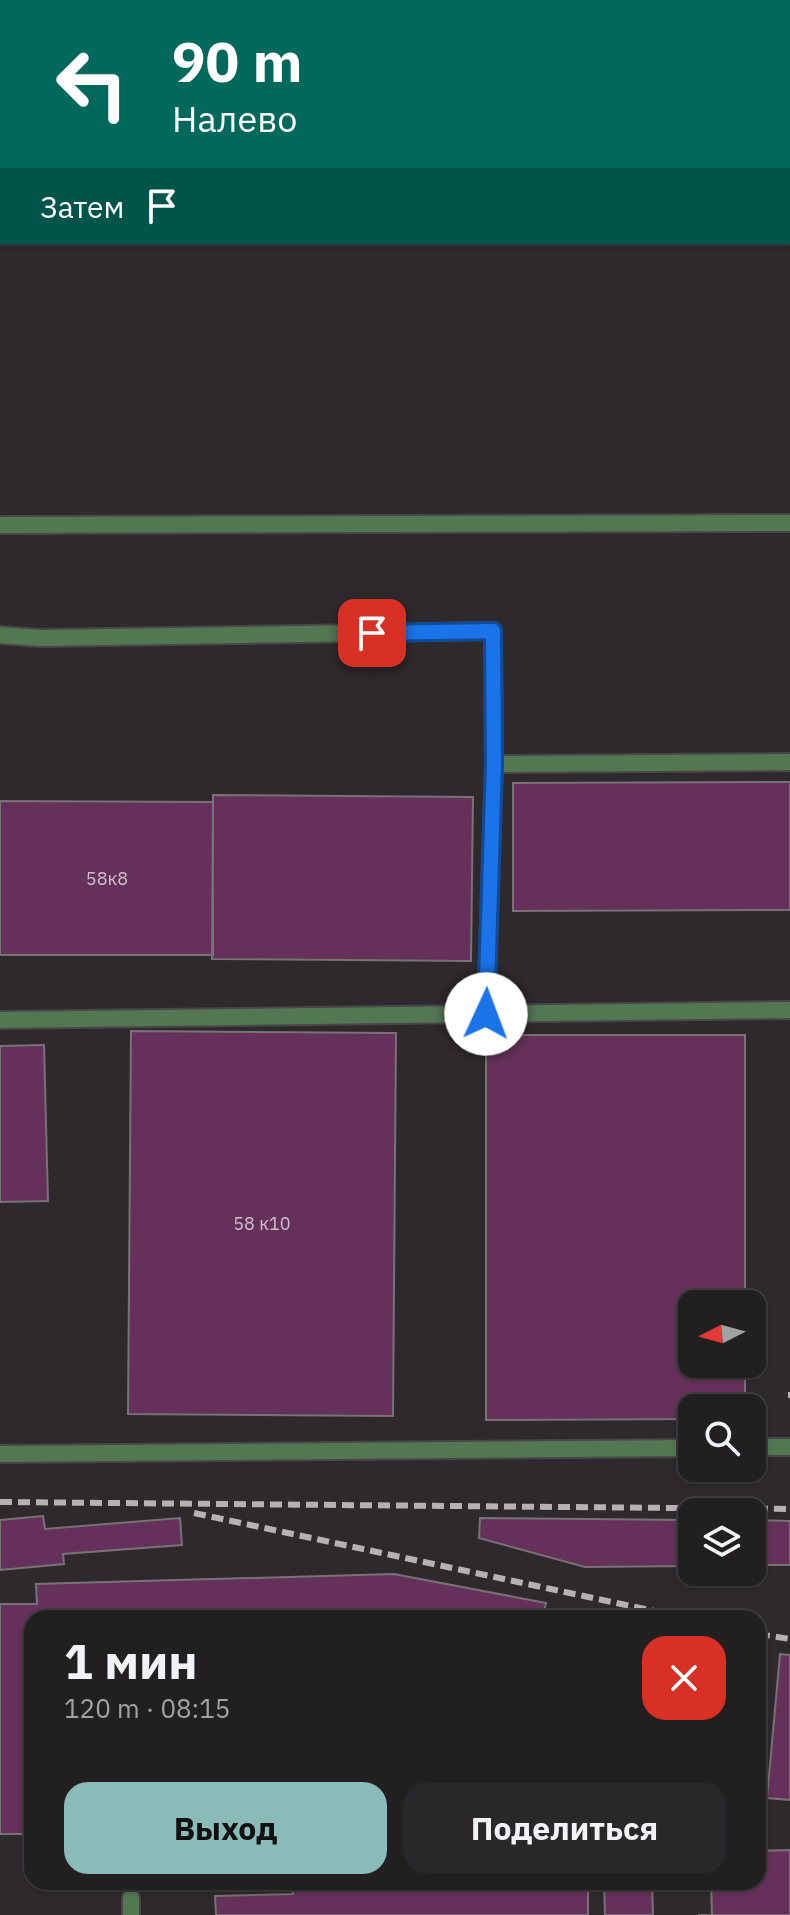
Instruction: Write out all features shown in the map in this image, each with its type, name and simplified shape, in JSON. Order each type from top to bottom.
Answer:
[{"type":"lane","points":[[0,525],[790,523]]},
{"type":"lane","points":[[0,635],[40,638],[493,631],[494,764],[486,1014]]},
{"type":"lane","points":[[494,764],[790,762]]},
{"type":"lane","points":[[0,1020],[790,1010]]},
{"type":"lane","points":[[766,1447],[790,1447]]},
{"type":"lane","points":[[0,1454],[678,1448]]},
{"type":"building","points":[[790,782],[790,910],[513,911],[513,783]]},
{"type":"building","points":[[213,795],[473,797],[471,961],[212,959]]},
{"type":"building","points":[[0,801],[213,802],[213,955],[0,955]]},
{"type":"building","points":[[131,1031],[396,1033],[393,1416],[128,1414]]},
{"type":"building","points":[[486,1035],[745,1035],[745,1290],[678,1290],[678,1378],[745,1378],[745,1394],[678,1394],[678,1419],[486,1420]]},
{"type":"building","points":[[44,1045],[48,1201],[0,1202],[0,1046]]},
{"type":"building","points":[[43,1516],[45,1529],[180,1518],[182,1545],[63,1554],[64,1564],[0,1570],[0,1520]]},
{"type":"building","points":[[480,1518],[678,1520],[678,1566],[585,1567],[479,1538]]},
{"type":"building","points":[[766,1520],[790,1521],[790,1565],[766,1565]]},
{"type":"building","points":[[394,1574],[546,1603],[545,1610],[24,1610],[24,1834],[0,1834],[0,1604],[37,1604],[36,1584]]},
{"type":"building","points":[[780,1654],[790,1655],[790,1800],[767,1798]]},
{"type":"building","points":[[790,1850],[790,1915],[712,1915],[711,1890],[766,1890],[766,1851]]},
{"type":"building","points":[[293,1890],[588,1890],[588,1915],[216,1915],[215,1896],[293,1894]]},
{"type":"building","points":[[604,1890],[652,1890],[653,1915],[605,1915]]},
{"type":"railway","points":[[0,1502],[790,1509]]},
{"type":"railway","points":[[194,1513],[649,1610]]},
{"type":"railway","points":[[766,1635],[790,1639]]},
{"type":"route","points":[[372,633],[493,631],[494,764],[486,1014]]}]
